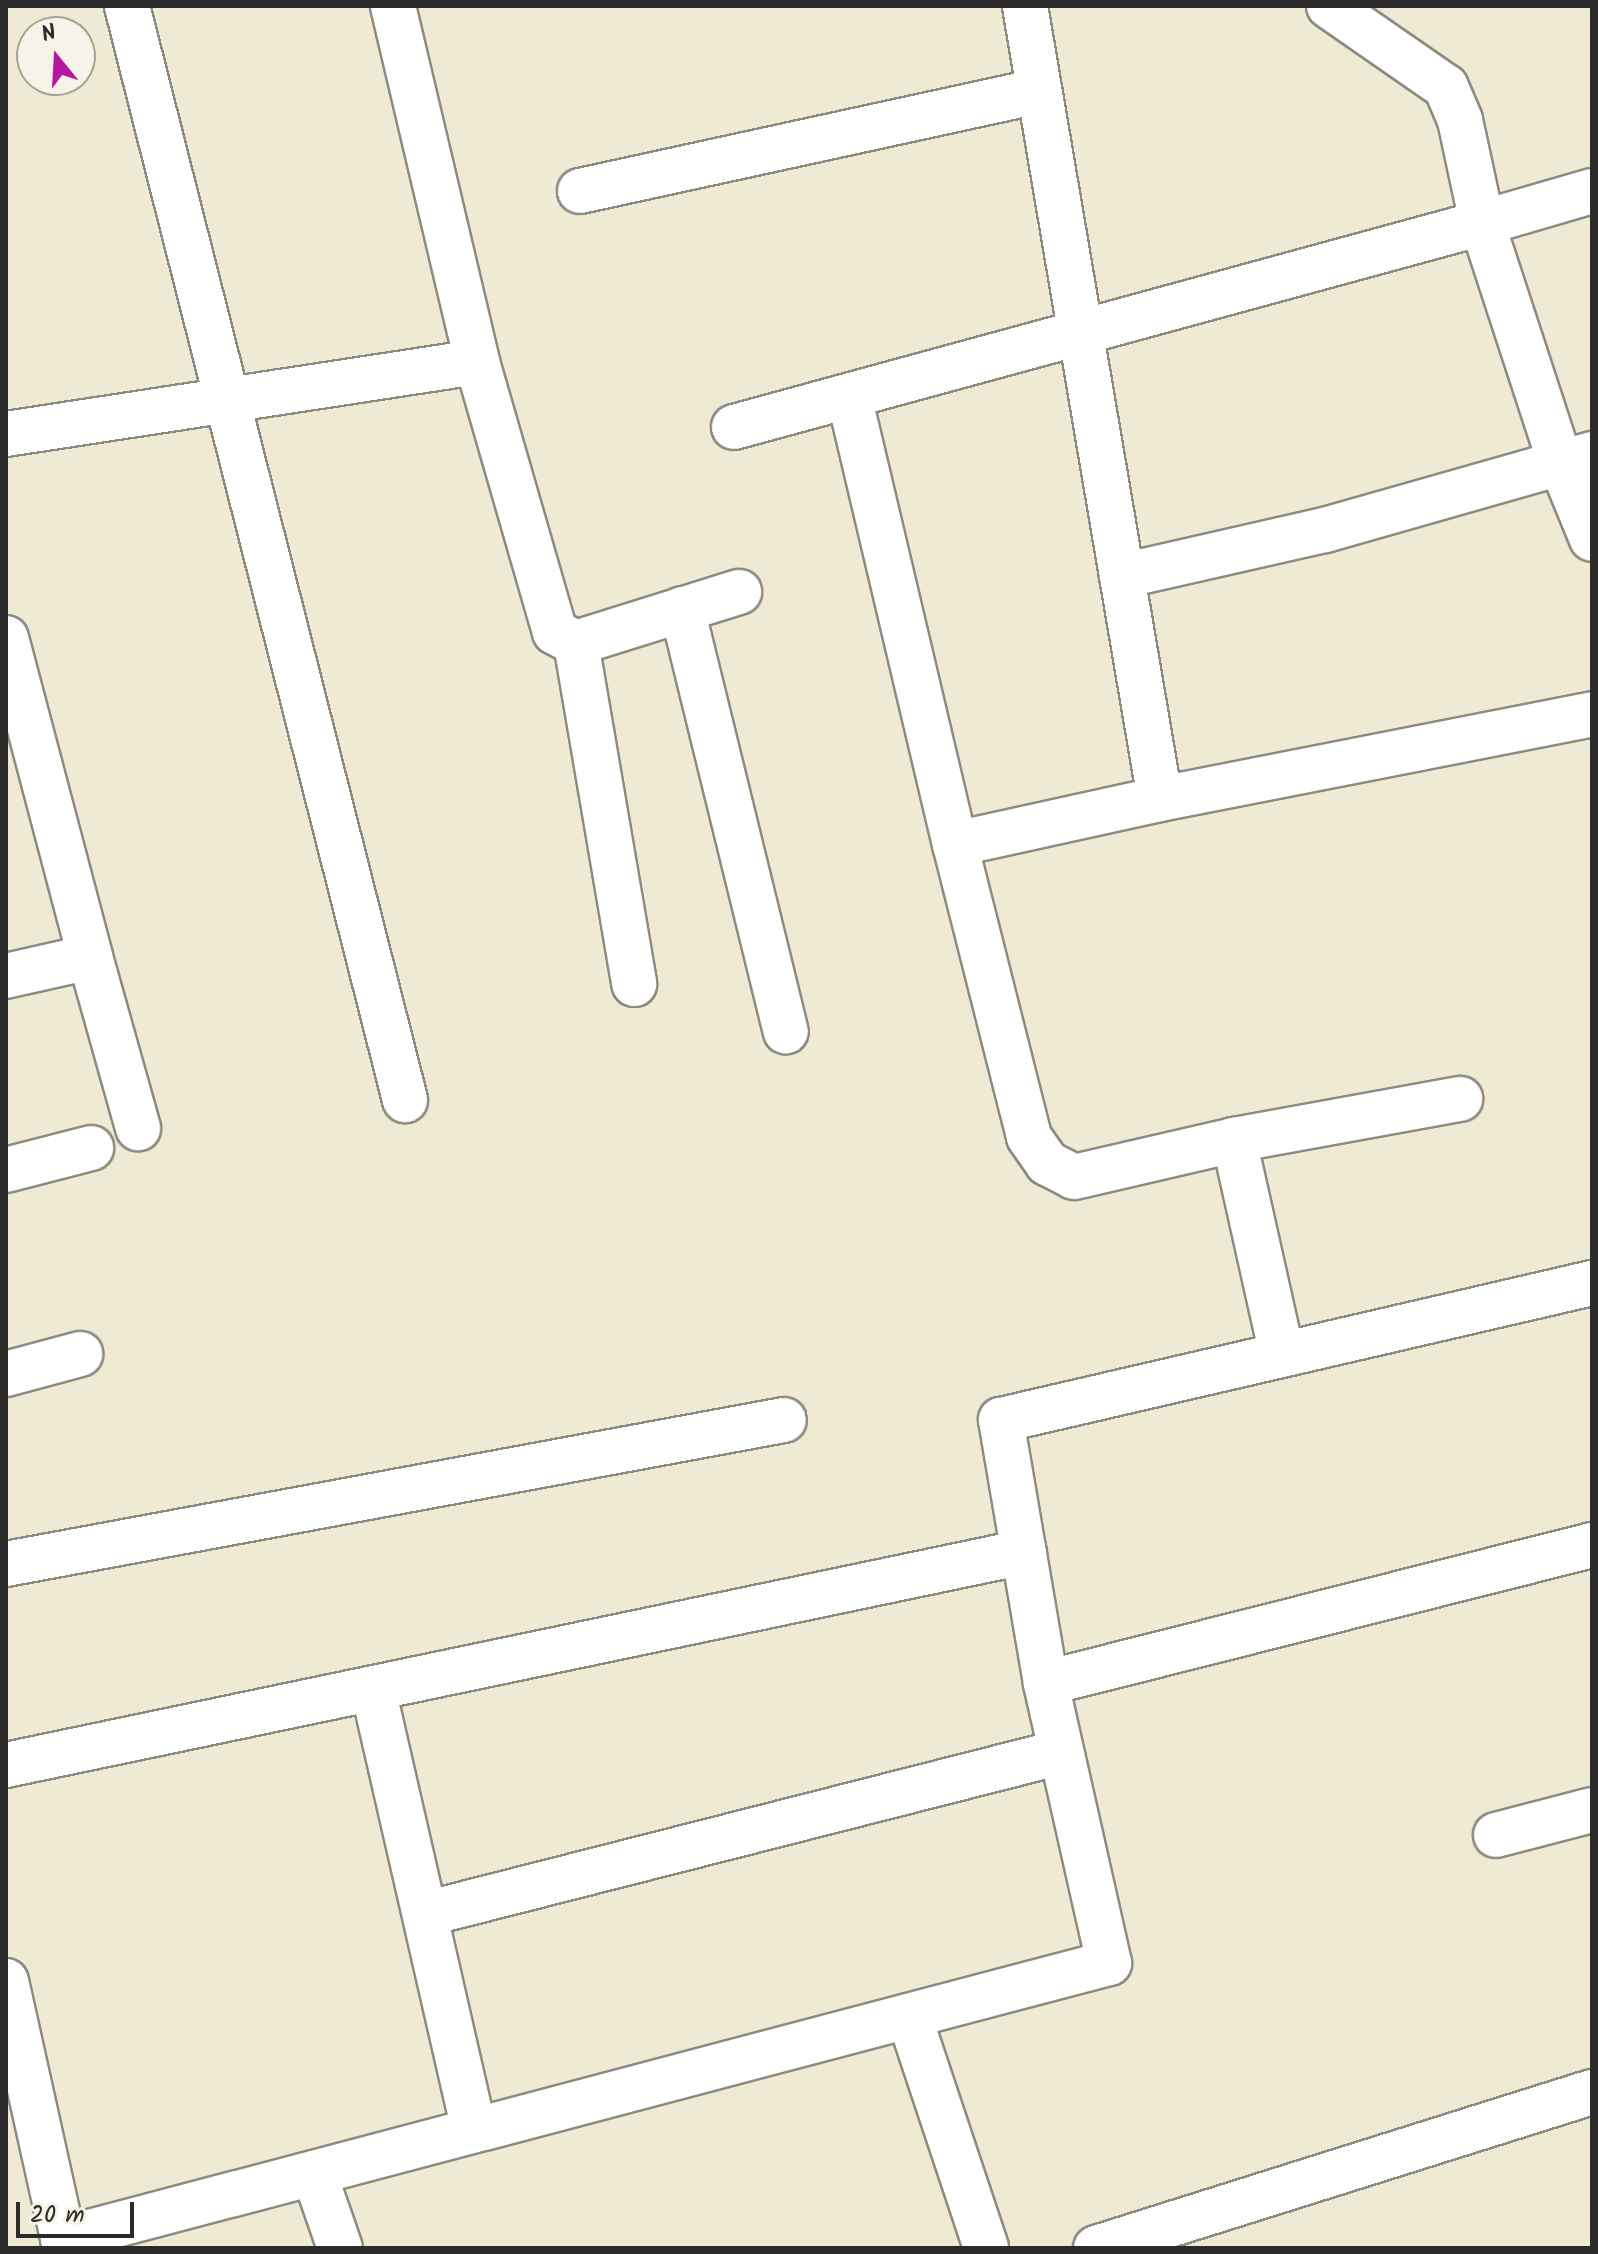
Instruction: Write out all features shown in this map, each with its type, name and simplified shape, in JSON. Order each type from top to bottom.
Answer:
[{"type":"street","points":[[127,6],[405,1100]]},
{"type":"street","points":[[393,6],[477,362],[547,616],[555,632],[576,643],[739,592]]},
{"type":"street","points":[[1025,6],[1160,799]]},
{"type":"street","points":[[1329,6],[1446,87],[1460,120],[1482,223],[1576,458],[1592,539]]},
{"type":"street","points":[[580,191],[1039,91]]},
{"type":"street","points":[[734,427],[1592,191]]},
{"type":"street","points":[[6,434],[477,362]]},
{"type":"street","points":[[849,396],[955,844],[1029,1137],[1047,1163],[1074,1177],[1234,1140],[1460,1099]]},
{"type":"street","points":[[1122,576],[1325,530],[1576,458]]},
{"type":"street","points":[[682,609],[786,1031]]},
{"type":"street","points":[[6,638],[138,1128]]},
{"type":"street","points":[[576,643],[634,984]]},
{"type":"street","points":[[955,844],[1160,799],[1592,714]]},
{"type":"street","points":[[6,976],[90,957]]},
{"type":"street","points":[[1234,1140],[1282,1355]]},
{"type":"street","points":[[6,1170],[91,1148]]},
{"type":"street","points":[[6,1981],[47,2243],[1109,1963],[1046,1683],[1001,1420],[1592,1283]]},
{"type":"street","points":[[6,1374],[80,1354]]},
{"type":"street","points":[[6,1564],[784,1420]]},
{"type":"street","points":[[1046,1683],[1592,1545]]},
{"type":"street","points":[[6,1765],[1024,1552]]},
{"type":"street","points":[[373,1689],[474,2130]]},
{"type":"street","points":[[425,1914],[1061,1752]]},
{"type":"street","points":[[1496,1835],[1592,1810]]},
{"type":"street","points":[[909,2016],[986,2248]]},
{"type":"street","points":[[1096,2248],[1592,2092]]},
{"type":"street","points":[[314,2173],[340,2248]]}]
